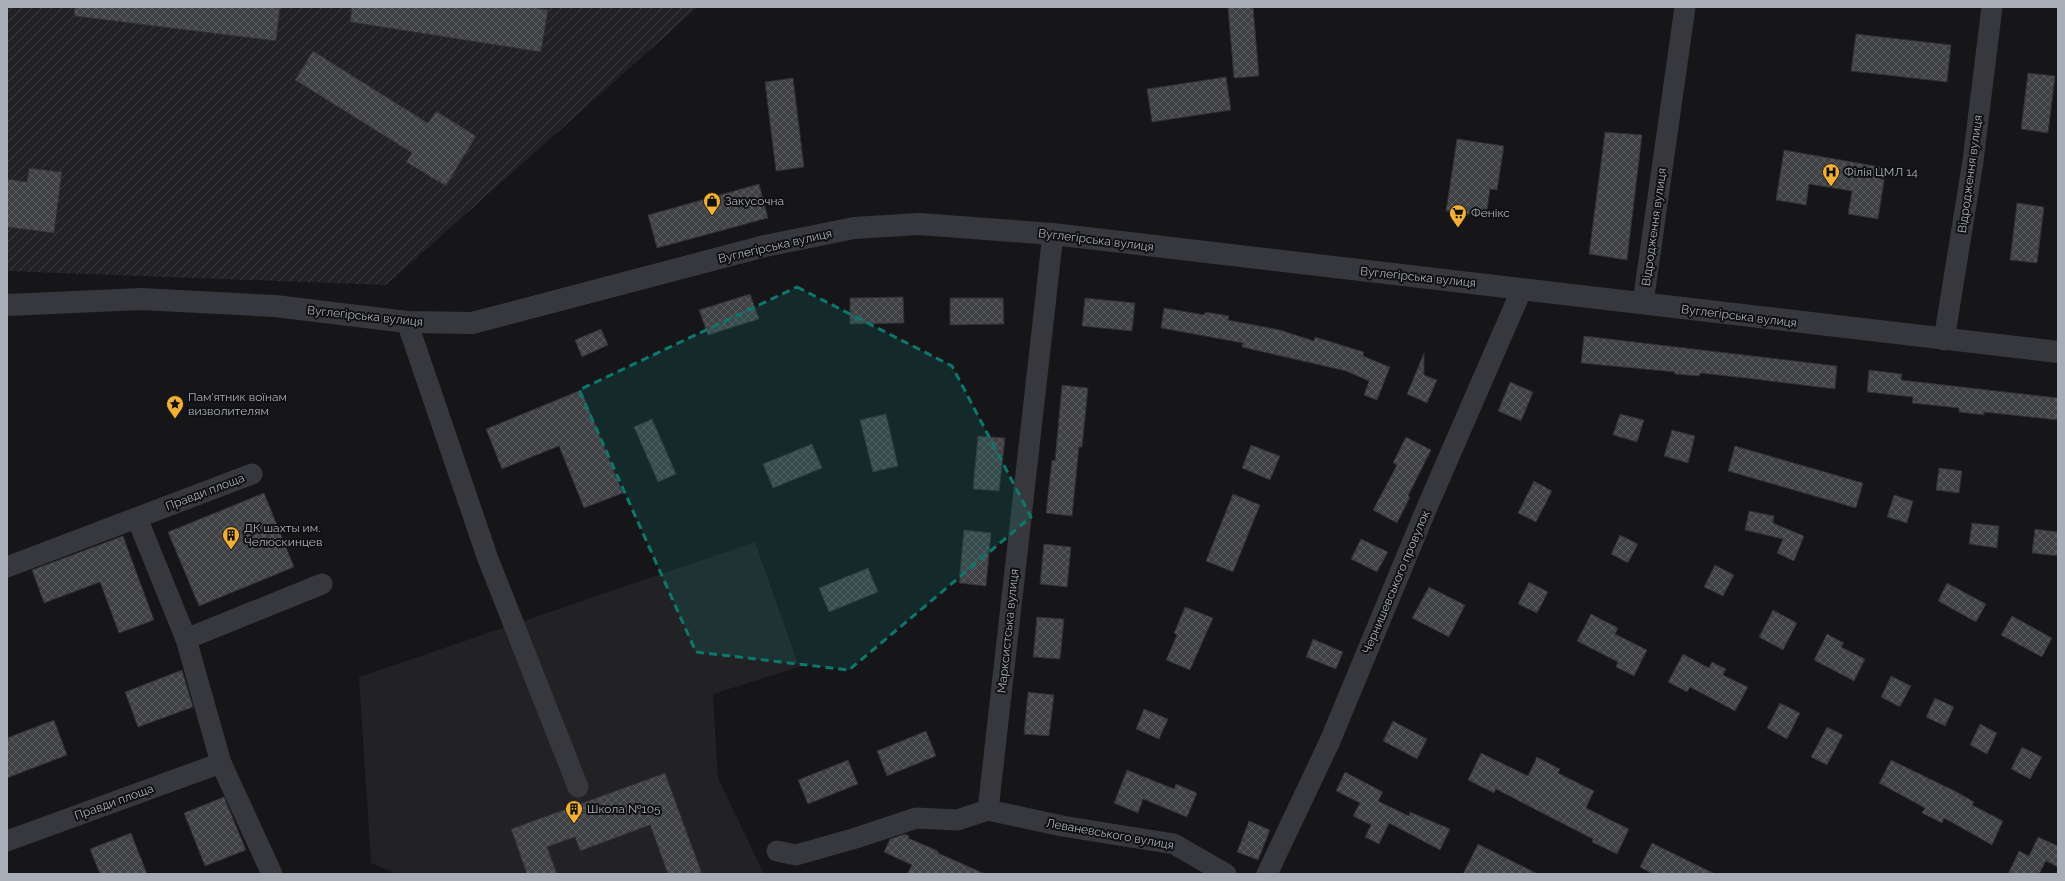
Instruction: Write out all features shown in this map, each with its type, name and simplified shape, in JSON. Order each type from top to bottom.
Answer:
[{"type":"street","name":"Відродження вулиця","points":[[1643,304],[1685,7]]},
{"type":"street","name":"Відродження вулиця","points":[[1944,340],[1973,161],[1992,7]]},
{"type":"street","name":"Вуглегірська вулиця","points":[[7,305],[141,299],[275,306],[407,322],[472,323],[765,246],[854,228],[919,224],[1053,234],[1944,340],[2058,352]]},
{"type":"street","name":"Марксистська вулиця","points":[[988,810],[1053,234]]},
{"type":"street","name":"Чернишевського провулок","points":[[1267,874],[1330,741],[1425,512],[1522,289]]},
{"type":"street","points":[[407,322],[488,560],[578,787]]},
{"type":"street","name":"Правди площа","points":[[7,568],[252,474]]},
{"type":"street","points":[[137,518],[186,639],[221,763],[272,874]]},
{"type":"street","points":[[186,639],[322,584]]},
{"type":"street","name":"Правди площа","points":[[7,841],[221,763]]},
{"type":"street","points":[[776,851],[796,855],[856,838],[916,818],[957,820],[988,810]]},
{"type":"street","name":"Леваневського вулиця","points":[[988,810],[1062,826],[1174,844],[1226,874]]},
{"type":"highlighted area","points":[[797,287],[952,366],[1031,517],[849,670],[696,652],[579,390]]},
{"type":"shaded area","points":[[7,7],[698,7],[386,285],[7,271]]},
{"type":"shaded area","points":[[755,542],[799,667],[713,694],[718,778],[764,874],[397,874],[371,863],[359,677]]},
{"type":"building","points":[[75,7],[280,7],[276,41],[74,16]]},
{"type":"building","points":[[352,7],[531,7],[548,10],[541,52],[350,22]]},
{"type":"building","points":[[1228,7],[1253,7],[1259,76],[1234,78]]},
{"type":"building","points":[[1856,34],[1951,45],[1947,82],[1851,71]]},
{"type":"building","points":[[313,51],[428,123],[436,111],[476,136],[446,186],[406,162],[412,153],[295,80]]},
{"type":"building","points":[[2028,73],[2055,76],[2048,133],[2021,129]]},
{"type":"building","points":[[1226,77],[1231,110],[1152,122],[1147,89]]},
{"type":"building","points":[[793,78],[804,167],[776,171],[765,82]]},
{"type":"building","points":[[1605,132],[1642,135],[1627,260],[1589,254]]},
{"type":"building","points":[[1457,139],[1504,146],[1497,190],[1490,189],[1486,217],[1446,211]]},
{"type":"building","points":[[1784,150],[1886,168],[1878,219],[1848,214],[1852,191],[1809,184],[1806,205],[1776,200]]},
{"type":"building","points":[[29,168],[62,172],[54,233],[7,227],[7,179],[27,182]]},
{"type":"building","points":[[759,184],[768,218],[657,248],[648,215]]},
{"type":"building","points":[[2017,203],[2044,207],[2037,263],[2010,260]]},
{"type":"building","points":[[750,294],[759,319],[708,335],[699,310]]},
{"type":"building","points":[[903,297],[904,323],[850,324],[850,298]]},
{"type":"building","points":[[950,298],[1003,298],[1004,324],[950,325]]},
{"type":"building","points":[[1085,298],[1135,303],[1132,331],[1082,326]]},
{"type":"building","points":[[1164,308],[1205,315],[1205,312],[1229,316],[1228,320],[1280,330],[1314,341],[1315,337],[1364,352],[1363,356],[1390,367],[1377,400],[1364,395],[1369,381],[1346,371],[1242,347],[1243,343],[1161,328]]},
{"type":"building","points":[[601,329],[608,345],[582,357],[575,340]]},
{"type":"building","points":[[1584,336],[1837,366],[1835,389],[1700,373],[1699,376],[1675,374],[1675,372],[1581,363]]},
{"type":"building","points":[[1424,353],[1424,375],[1437,380],[1427,403],[1407,394]]},
{"type":"building","points":[[1869,370],[1902,374],[1901,380],[2058,398],[2058,420],[1984,412],[1984,415],[1959,412],[1959,408],[1912,403],[1913,397],[1867,392]]},
{"type":"building","points":[[1510,382],[1533,392],[1521,421],[1498,411]]},
{"type":"building","points":[[1062,385],[1088,388],[1082,447],[1079,447],[1072,516],[1046,513],[1052,460],[1055,461]]},
{"type":"building","points":[[581,390],[623,493],[584,508],[559,446],[502,469],[486,429]]},
{"type":"building","points":[[886,414],[898,466],[873,472],[860,420]]},
{"type":"building","points":[[1620,414],[1644,420],[1637,442],[1613,435]]},
{"type":"building","points":[[652,419],[676,474],[658,482],[634,427]]},
{"type":"building","points":[[1672,430],[1695,436],[1688,463],[1664,456]]},
{"type":"building","points":[[978,436],[1005,438],[999,491],[973,489]]},
{"type":"building","points":[[1406,437],[1431,450],[1408,496],[1410,497],[1397,523],[1373,510],[1397,465],[1393,463]]},
{"type":"building","points":[[812,444],[822,468],[773,488],[763,464]]},
{"type":"building","points":[[1251,445],[1280,456],[1270,480],[1242,468]]},
{"type":"building","points":[[1735,446],[1863,483],[1856,508],[1728,471]]},
{"type":"building","points":[[1939,468],[1962,471],[1959,493],[1936,490]]},
{"type":"building","points":[[1534,481],[1552,491],[1536,522],[1518,513]]},
{"type":"building","name":"ДК шахты им. Челюскинцев","points":[[264,493],[294,567],[199,606],[168,532]]},
{"type":"building","points":[[1233,494],[1260,505],[1233,572],[1206,561]]},
{"type":"building","points":[[1894,495],[1913,501],[1907,523],[1887,517]]},
{"type":"building","points":[[1749,511],[1774,516],[1773,523],[1804,536],[1794,561],[1777,553],[1783,539],[1745,530]]},
{"type":"building","points":[[1972,523],[1999,526],[1997,548],[1969,544]]},
{"type":"building","points":[[2035,529],[2058,532],[2058,556],[2032,553]]},
{"type":"building","points":[[964,530],[991,533],[986,586],[959,583]]},
{"type":"building","points":[[1620,535],[1638,544],[1628,563],[1611,554]]},
{"type":"building","points":[[123,536],[154,620],[119,633],[100,582],[44,603],[32,570]]},
{"type":"building","points":[[1361,539],[1388,552],[1377,572],[1351,559]]},
{"type":"building","points":[[1044,544],[1071,547],[1067,587],[1040,584]]},
{"type":"building","points":[[1715,565],[1734,575],[1723,596],[1704,587]]},
{"type":"building","points":[[868,568],[878,592],[829,612],[819,588]]},
{"type":"building","points":[[1529,582],[1548,592],[1537,613],[1518,604]]},
{"type":"building","points":[[1947,583],[1986,604],[1976,622],[1938,601]]},
{"type":"building","points":[[1429,587],[1465,605],[1449,637],[1412,618]]},
{"type":"building","points":[[1185,607],[1213,618],[1190,670],[1166,660],[1177,635],[1174,633]]},
{"type":"building","points":[[1773,610],[1797,623],[1783,650],[1759,637]]},
{"type":"building","points":[[1591,614],[1618,628],[1615,634],[1647,650],[1634,676],[1616,667],[1618,662],[1577,641]]},
{"type":"building","points":[[2012,616],[2052,638],[2042,657],[2001,635]]},
{"type":"building","points":[[1037,617],[1064,619],[1060,659],[1033,657]]},
{"type":"building","points":[[1827,634],[1844,643],[1841,647],[1865,659],[1854,681],[1814,660]]},
{"type":"building","points":[[1313,639],[1343,652],[1336,669],[1306,657]]},
{"type":"building","points":[[1683,654],[1709,668],[1712,662],[1726,669],[1723,675],[1748,687],[1735,711],[1690,687],[1687,692],[1668,682]]},
{"type":"building","points":[[182,670],[193,707],[138,727],[125,692]]},
{"type":"building","points":[[1891,676],[1911,686],[1900,707],[1881,697]]},
{"type":"building","points":[[1028,692],[1054,695],[1049,736],[1024,734]]},
{"type":"building","points":[[1935,698],[1954,707],[1945,726],[1926,717]]},
{"type":"building","points":[[1780,703],[1800,713],[1787,739],[1767,728]]},
{"type":"building","points":[[1144,709],[1168,719],[1159,739],[1136,729]]},
{"type":"building","points":[[54,720],[67,755],[7,778],[7,738]]},
{"type":"building","points":[[1393,721],[1427,739],[1417,759],[1383,741]]},
{"type":"building","points":[[1980,724],[1997,733],[1987,754],[1970,745]]},
{"type":"building","points":[[1827,727],[1843,735],[1827,765],[1811,757]]},
{"type":"building","points":[[926,731],[936,756],[887,776],[877,751]]},
{"type":"building","points":[[2022,747],[2042,757],[2030,779],[2011,769]]},
{"type":"building","points":[[1481,753],[1528,776],[1537,757],[1560,769],[1558,773],[1594,791],[1586,808],[1629,829],[1617,854],[1592,842],[1593,839],[1496,789],[1494,793],[1468,780]]},
{"type":"building","points":[[848,760],[858,784],[808,804],[798,780]]},
{"type":"building","points":[[1891,760],[1957,792],[1974,802],[1972,805],[2003,821],[1992,845],[1944,818],[1942,823],[1922,813],[1925,808],[1879,783]]},
{"type":"building","points":[[1127,770],[1174,789],[1176,784],[1197,793],[1187,817],[1143,799],[1138,813],[1114,803]]},
{"type":"building","points":[[1345,772],[1383,792],[1378,801],[1409,816],[1410,812],[1450,829],[1440,850],[1389,823],[1379,844],[1365,837],[1371,825],[1353,816],[1360,803],[1336,791]]},
{"type":"building","name":"Школа №105","points":[[665,773],[702,874],[668,874],[650,825],[580,851],[575,837],[547,847],[557,874],[527,874],[511,829]]},
{"type":"building","points":[[224,797],[246,850],[205,866],[184,813]]},
{"type":"building","points":[[1249,821],[1270,830],[1258,860],[1237,852]]},
{"type":"building","points":[[131,833],[147,874],[100,874],[90,849]]},
{"type":"building","points":[[905,834],[909,836],[908,838],[938,851],[938,853],[985,874],[907,874],[912,865],[884,852],[890,839]]},
{"type":"building","points":[[2038,837],[2058,846],[2058,867],[2046,861],[2039,874],[2008,874],[2019,851],[2029,856]]},
{"type":"building","points":[[1652,843],[1715,874],[1653,874],[1640,867]]},
{"type":"building","points":[[1478,844],[1538,874],[1463,874]]},
{"type":"place","name":"Філія ЦМЛ 14","points":[[1831,187]]},
{"type":"place","name":"Закусочна","points":[[712,216]]},
{"type":"place","name":"Фенікс","points":[[1458,228]]},
{"type":"place","name":"Пам'ятник воїнам визволителям","points":[[175,419]]},
{"type":"place","name":"ДК шахты им. Челюскинцев","points":[[231,550]]},
{"type":"place","name":"Школа №105","points":[[574,824]]}]
